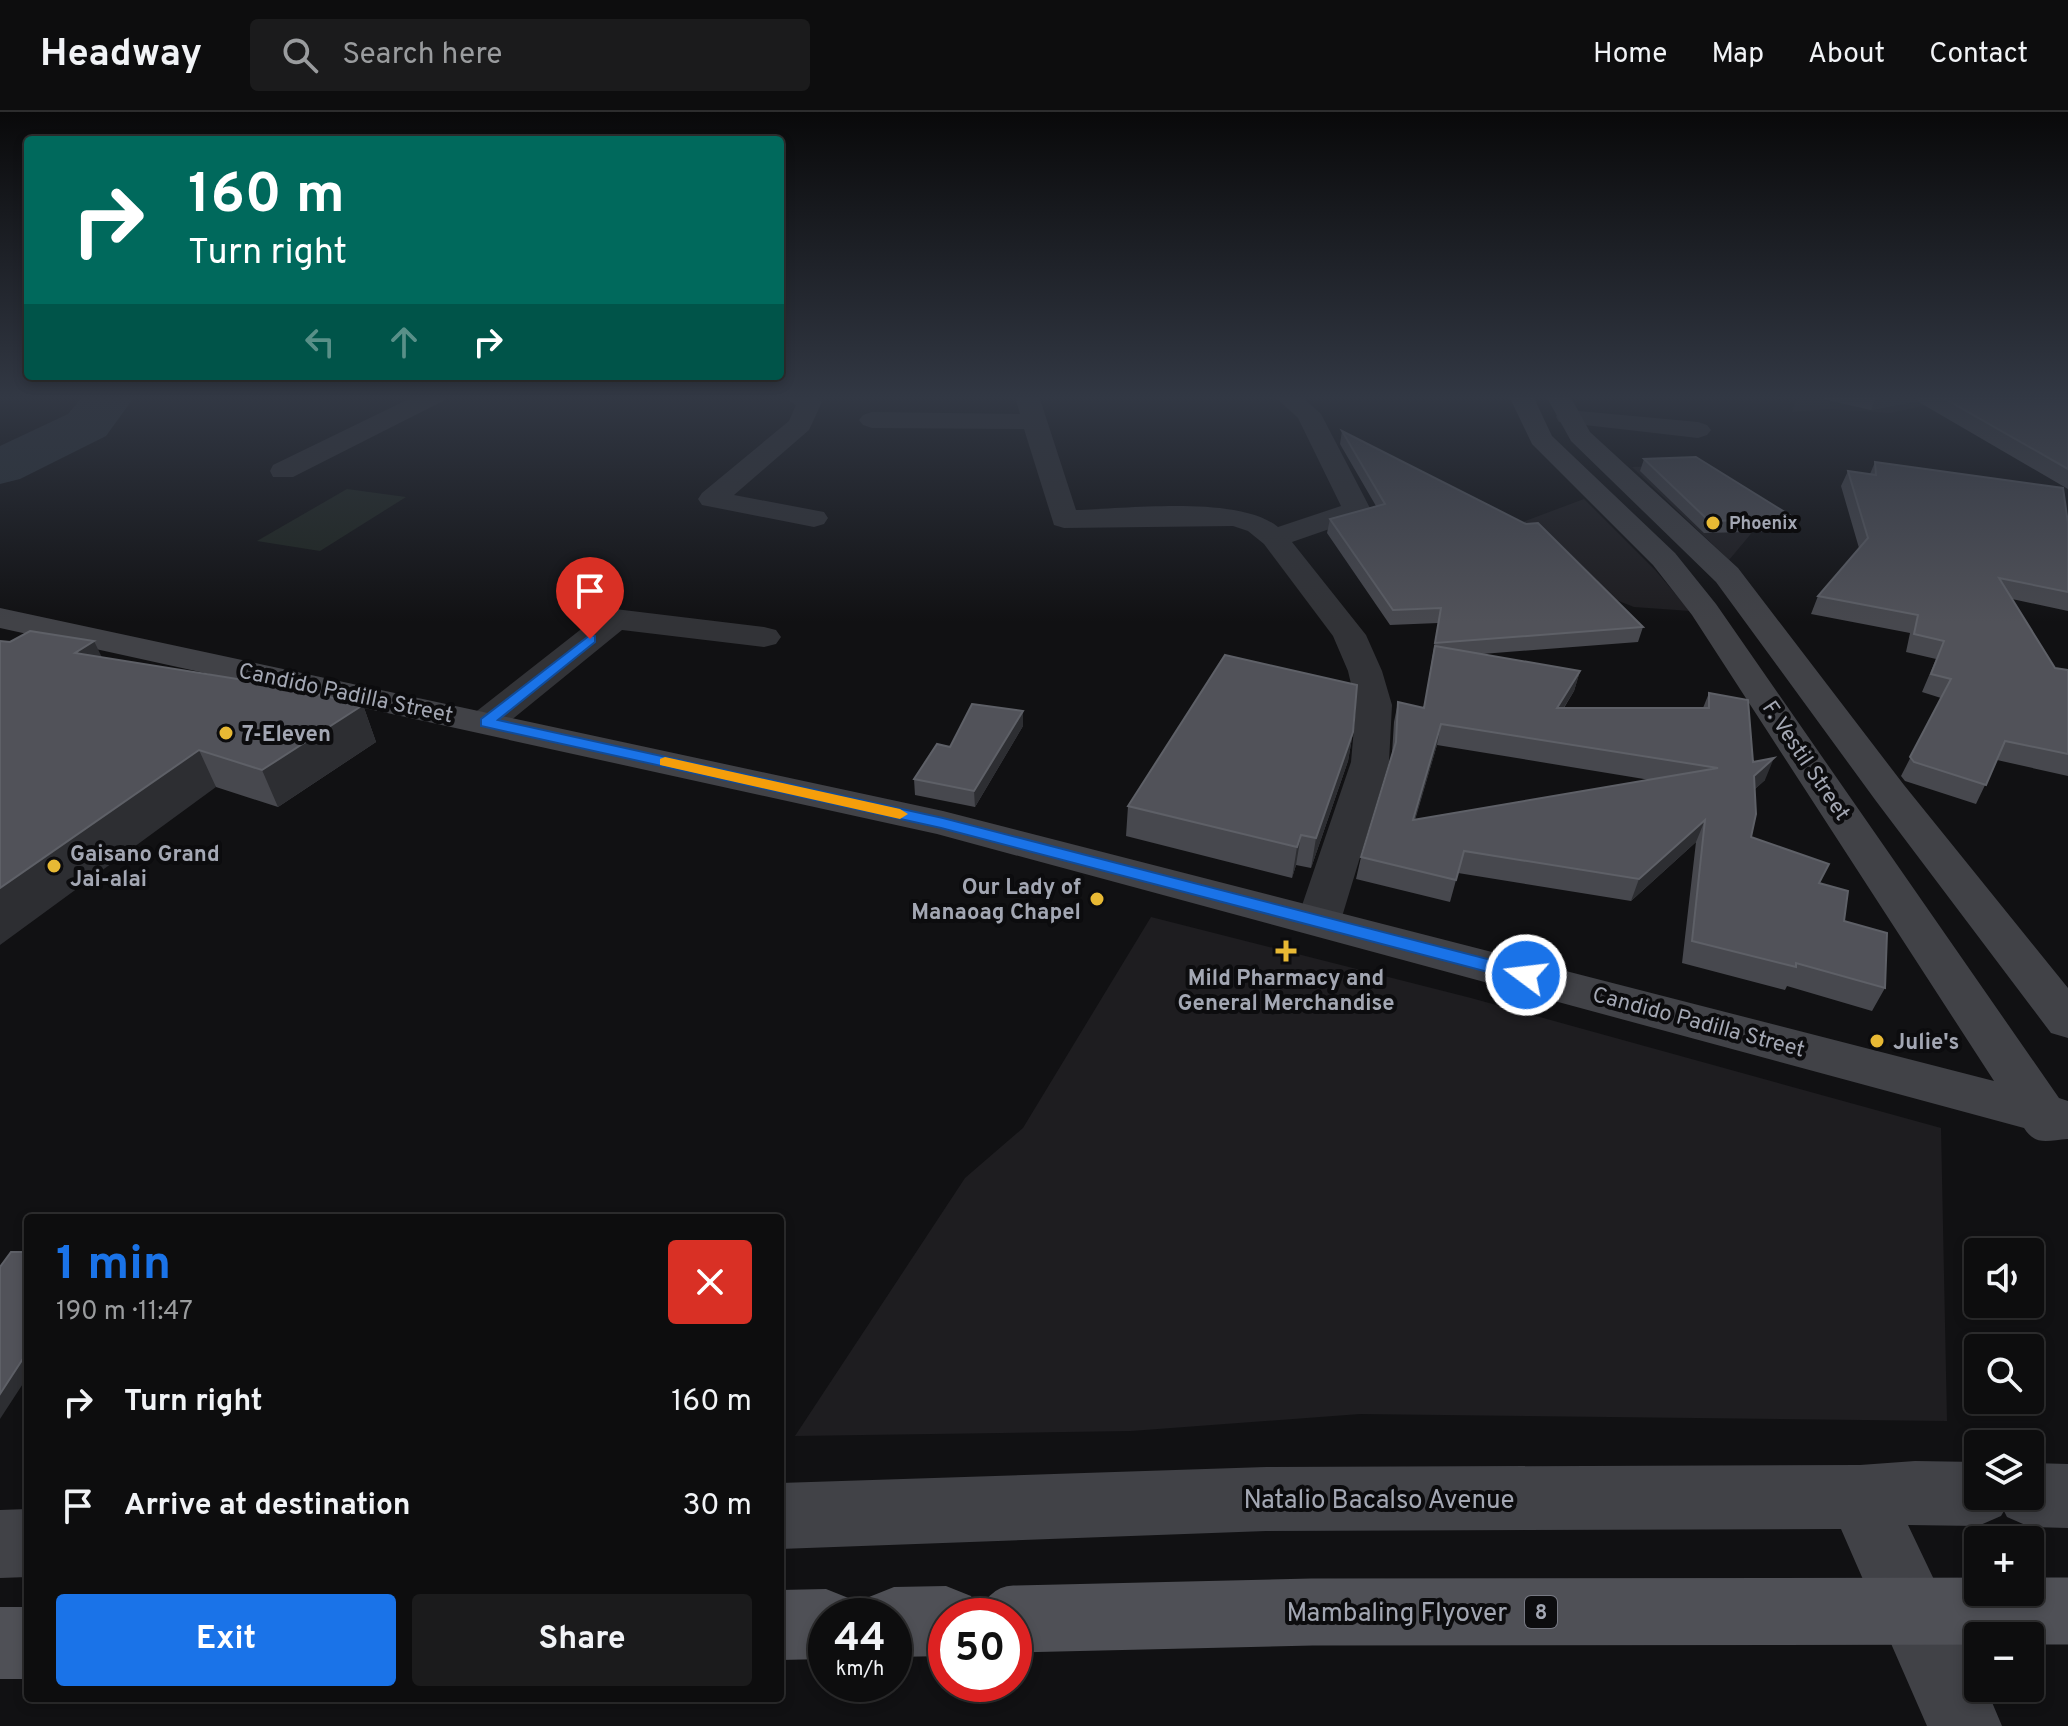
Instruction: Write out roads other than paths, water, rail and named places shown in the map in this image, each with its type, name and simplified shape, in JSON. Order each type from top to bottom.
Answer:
[{"type":"main road","name":"F. Vestil Street","points":[[1574,471],[1664,559],[1705,611],[2059,1127]]},
{"type":"main road","name":"F. Vestil Street","points":[[1616,471],[1727,575],[1890,793],[2068,1021]]},
{"type":"main road","name":"Candido Padilla Street","points":[[0,618],[943,823],[1319,920],[2059,1127]]},
{"type":"main road","name":"Natalio Bacalso Avenue","points":[[784,1516],[1266,1499],[1860,1497],[1964,1494]]},
{"type":"main road","points":[[2044,1495],[2068,1496]]},
{"type":"main road","points":[[1860,1497],[1965,1726]]},
{"type":"main road","points":[[0,1544],[24,1543]]},
{"type":"main road","name":"Mambaling Flyover","points":[[1032,1619],[1312,1612],[2068,1611]]},
{"type":"main road","points":[[784,1625],[808,1624]]},
{"type":"main road","points":[[0,1643],[24,1643]]},
{"type":"street","points":[[745,471],[712,499],[814,518]]},
{"type":"street","points":[[1049,471],[1064,519],[1236,518],[1258,525],[1274,538],[1349,635],[1365,671],[1374,705],[1370,762],[1319,920]]},
{"type":"street","points":[[1274,538],[1357,510],[1338,471]]},
{"type":"street","points":[[486,722],[615,619],[764,637]]},
{"type":"place","name":"Phoenix","points":[[1713,523]]},
{"type":"place","name":"7-Eleven","points":[[226,733]]},
{"type":"place","name":"Gaisano Grand Jai-alai","points":[[54,866]]},
{"type":"place","name":"Our Lady of Manaoag Chapel","points":[[1097,899]]},
{"type":"place","name":"Mild Pharmacy and General Merchandise","points":[[1286,951]]},
{"type":"place","name":"Julie's","points":[[1877,1041]]}]
